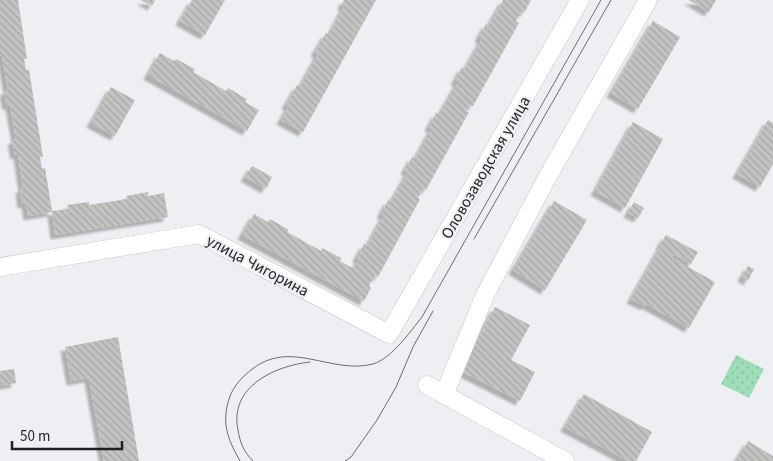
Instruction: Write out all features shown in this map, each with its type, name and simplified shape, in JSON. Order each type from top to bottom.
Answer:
[{"type":"street","name":"Оловозаводская улица","points":[[389,334],[580,0]]},
{"type":"street","points":[[444,395],[488,290],[548,176],[648,0]]},
{"type":"street","name":"улица Чигорина","points":[[0,267],[199,234],[389,334]]},
{"type":"street","points":[[427,386],[565,461]]},
{"type":"green space","points":[[736,355],[764,369],[749,398],[721,384]]},
{"type":"building","points":[[0,0],[18,0],[27,59],[24,59],[26,70],[29,70],[43,157],[40,157],[42,169],[45,168],[52,211],[68,209],[67,205],[89,202],[89,205],[127,199],[126,196],[148,192],[148,196],[164,193],[168,217],[55,235],[52,212],[28,216],[26,203],[22,204],[20,189],[23,188],[18,154],[15,155],[12,140],[16,139],[10,105],[7,106],[4,91],[8,90],[2,56],[0,56]]},
{"type":"building","points":[[141,0],[155,0],[152,6]]},
{"type":"building","points":[[192,0],[225,0],[205,35],[180,21]]},
{"type":"building","points":[[344,0],[376,0],[303,132],[281,120],[289,106],[286,105],[297,85],[300,87],[318,54],[315,52],[326,33],[329,35],[344,7],[342,5]]},
{"type":"building","points":[[503,0],[531,0],[524,13],[521,11],[516,21],[519,23],[473,106],[470,104],[466,111],[469,112],[426,190],[423,188],[418,198],[420,199],[378,277],[375,275],[369,286],[371,288],[364,301],[242,235],[254,214],[268,222],[270,219],[289,230],[287,232],[321,251],[322,248],[341,258],[340,261],[354,269],[359,259],[357,257],[364,244],[367,246],[384,215],[381,214],[388,200],[391,202],[408,172],[405,170],[412,157],[415,159],[432,128],[429,127],[436,113],[439,115],[458,82],[455,81],[462,67],[465,69],[482,39],[479,37],[486,24],[489,25]]},
{"type":"building","points":[[689,0],[716,0],[709,12]]},
{"type":"building","points":[[653,21],[680,37],[638,109],[611,93]]},
{"type":"building","points":[[160,53],[195,69],[193,72],[226,91],[228,88],[247,99],[245,102],[259,110],[247,131],[148,75]]},
{"type":"building","points":[[111,87],[135,100],[115,136],[91,123]]},
{"type":"building","points":[[768,120],[773,123],[773,164],[760,187],[737,174]]},
{"type":"building","points":[[633,122],[663,139],[625,208],[595,191]]},
{"type":"building","points":[[252,166],[272,177],[266,189],[245,177]]},
{"type":"building","points":[[554,201],[587,220],[545,290],[513,270]]},
{"type":"building","points":[[634,202],[644,208],[638,218],[628,213]]},
{"type":"building","points":[[666,235],[698,252],[691,264],[674,254],[672,258],[715,282],[689,328],[646,304],[645,306],[631,299],[660,247],[662,248],[660,245]]},
{"type":"building","points":[[748,266],[754,269],[748,281],[742,277]]},
{"type":"building","points":[[495,307],[530,325],[511,360],[535,372],[520,401],[461,371]]},
{"type":"building","points":[[118,337],[139,461],[104,461],[89,378],[71,381],[65,347]]},
{"type":"building","points":[[14,369],[16,383],[0,386],[0,371]]},
{"type":"building","points":[[584,394],[652,432],[636,461],[628,461],[565,427]]},
{"type":"building","points":[[748,441],[773,456],[773,461],[736,461]]},
{"type":"tram line","points":[[240,461],[227,430],[227,405],[232,392],[251,370],[266,361],[281,357],[296,357],[342,365],[373,364],[394,350],[422,317],[601,0]]},
{"type":"tram line","points":[[474,239],[611,0]]},
{"type":"tram line","points":[[345,461],[351,457],[377,420],[396,387],[413,347],[433,311]]},
{"type":"tram line","points":[[253,461],[245,451],[239,435],[237,415],[240,402],[257,381],[269,374],[282,368],[310,362]]}]
